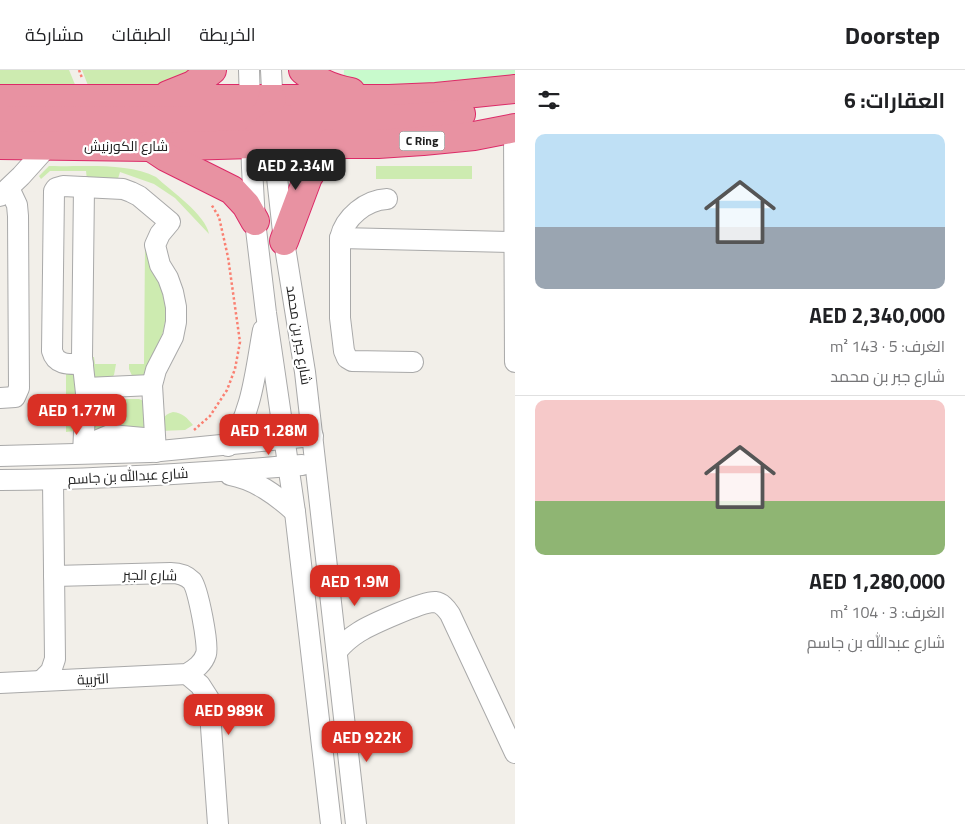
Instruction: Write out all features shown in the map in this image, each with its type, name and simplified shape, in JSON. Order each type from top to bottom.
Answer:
[{"type":"highway","points":[[159,98],[193,85],[212,70]]},
{"type":"highway","points":[[303,70],[334,89],[389,99]]},
{"type":"highway","name":"شارع الكورنيش","points":[[0,145],[149,147],[262,122],[389,99],[436,97],[515,89]]},
{"type":"highway","name":"شارع الكورنيش","points":[[0,99],[159,98],[262,122],[330,143],[378,144],[474,136],[515,121]]},
{"type":"highway","points":[[0,121],[262,122],[291,119],[395,119],[447,115],[515,121]]},
{"type":"highway","points":[[284,241],[308,178],[330,143]]},
{"type":"highway","points":[[149,147],[232,190],[246,205],[255,221]]},
{"type":"street","points":[[250,70],[262,122]]},
{"type":"street","points":[[262,122],[271,70]]},
{"type":"street","points":[[515,121],[515,362]]},
{"type":"street","name":"شارع جبر بن محمد","points":[[262,122],[255,221],[266,314],[296,512],[331,824]]},
{"type":"street","name":"شارع جبر بن محمد","points":[[262,122],[284,241],[305,372],[338,650],[356,824]]},
{"type":"street","points":[[0,398],[15,397],[19,388],[18,216],[17,205],[4,192],[48,146]]},
{"type":"street","points":[[83,364],[60,363],[52,351],[54,191],[59,186],[123,189],[131,192],[170,222],[160,234],[155,246],[160,265],[174,292],[176,307],[173,337],[156,370],[152,385],[156,445]]},
{"type":"street","points":[[83,450],[86,388],[83,364],[84,187]]},
{"type":"street","points":[[387,199],[371,202],[364,206],[344,226],[340,238],[340,318],[344,351],[347,358],[352,361],[413,362]]},
{"type":"street","points":[[340,238],[514,242]]},
{"type":"street","points":[[228,446],[236,436],[246,410],[266,314]]},
{"type":"street","points":[[86,388],[152,385]]},
{"type":"street","name":"شارع عبدالله بن جاسم","points":[[0,456],[156,445],[228,446],[313,436]]},
{"type":"street","name":"شارع عبدالله بن جاسم","points":[[0,480],[53,480],[216,472],[316,464]]},
{"type":"street","points":[[216,472],[238,477],[263,488],[279,497],[296,512]]},
{"type":"street","points":[[42,680],[51,671],[55,659],[53,480]]},
{"type":"street","name":"شارع الجبر","points":[[54,576],[179,573],[186,577],[197,592],[207,647],[206,654],[200,664],[187,674]]},
{"type":"street","points":[[338,650],[366,628],[424,604],[436,602],[442,604],[450,614],[515,753]]},
{"type":"street","points":[[333,613],[348,623],[366,628]]},
{"type":"street","points":[[55,659],[60,671],[71,680]]},
{"type":"street","points":[[187,674],[200,685],[210,699],[218,824]]},
{"type":"street","name":"التربية","points":[[0,683],[187,674]]},
{"type":"path","points":[[79,70],[85,84]]},
{"type":"green space","points":[[0,70],[69,70],[76,87],[0,88]]},
{"type":"green space","points":[[82,70],[195,70],[171,86],[89,88]]},
{"type":"green space","points":[[344,70],[515,70],[515,74],[484,80],[384,88],[343,85]]},
{"type":"green space","points":[[49,166],[119,167],[145,172],[156,177],[195,211],[209,234],[175,198],[154,184],[120,172],[117,182],[87,180],[86,171],[50,171],[41,179],[39,176]]},
{"type":"green space","points":[[376,166],[472,166],[472,179],[376,179]]},
{"type":"green space","points":[[145,246],[150,264],[161,285],[166,311],[162,334],[142,380],[134,380],[129,364],[144,364]]},
{"type":"green space","points":[[89,357],[94,357],[95,364],[116,364],[114,375],[107,382],[93,379]]},
{"type":"green space","points":[[66,374],[77,374],[75,431],[66,432]]},
{"type":"green space","points":[[100,399],[139,399],[144,401],[147,435],[92,438],[93,403]]},
{"type":"green space","points":[[173,412],[187,418],[193,425],[185,430],[160,431],[162,421],[169,413]]}]
